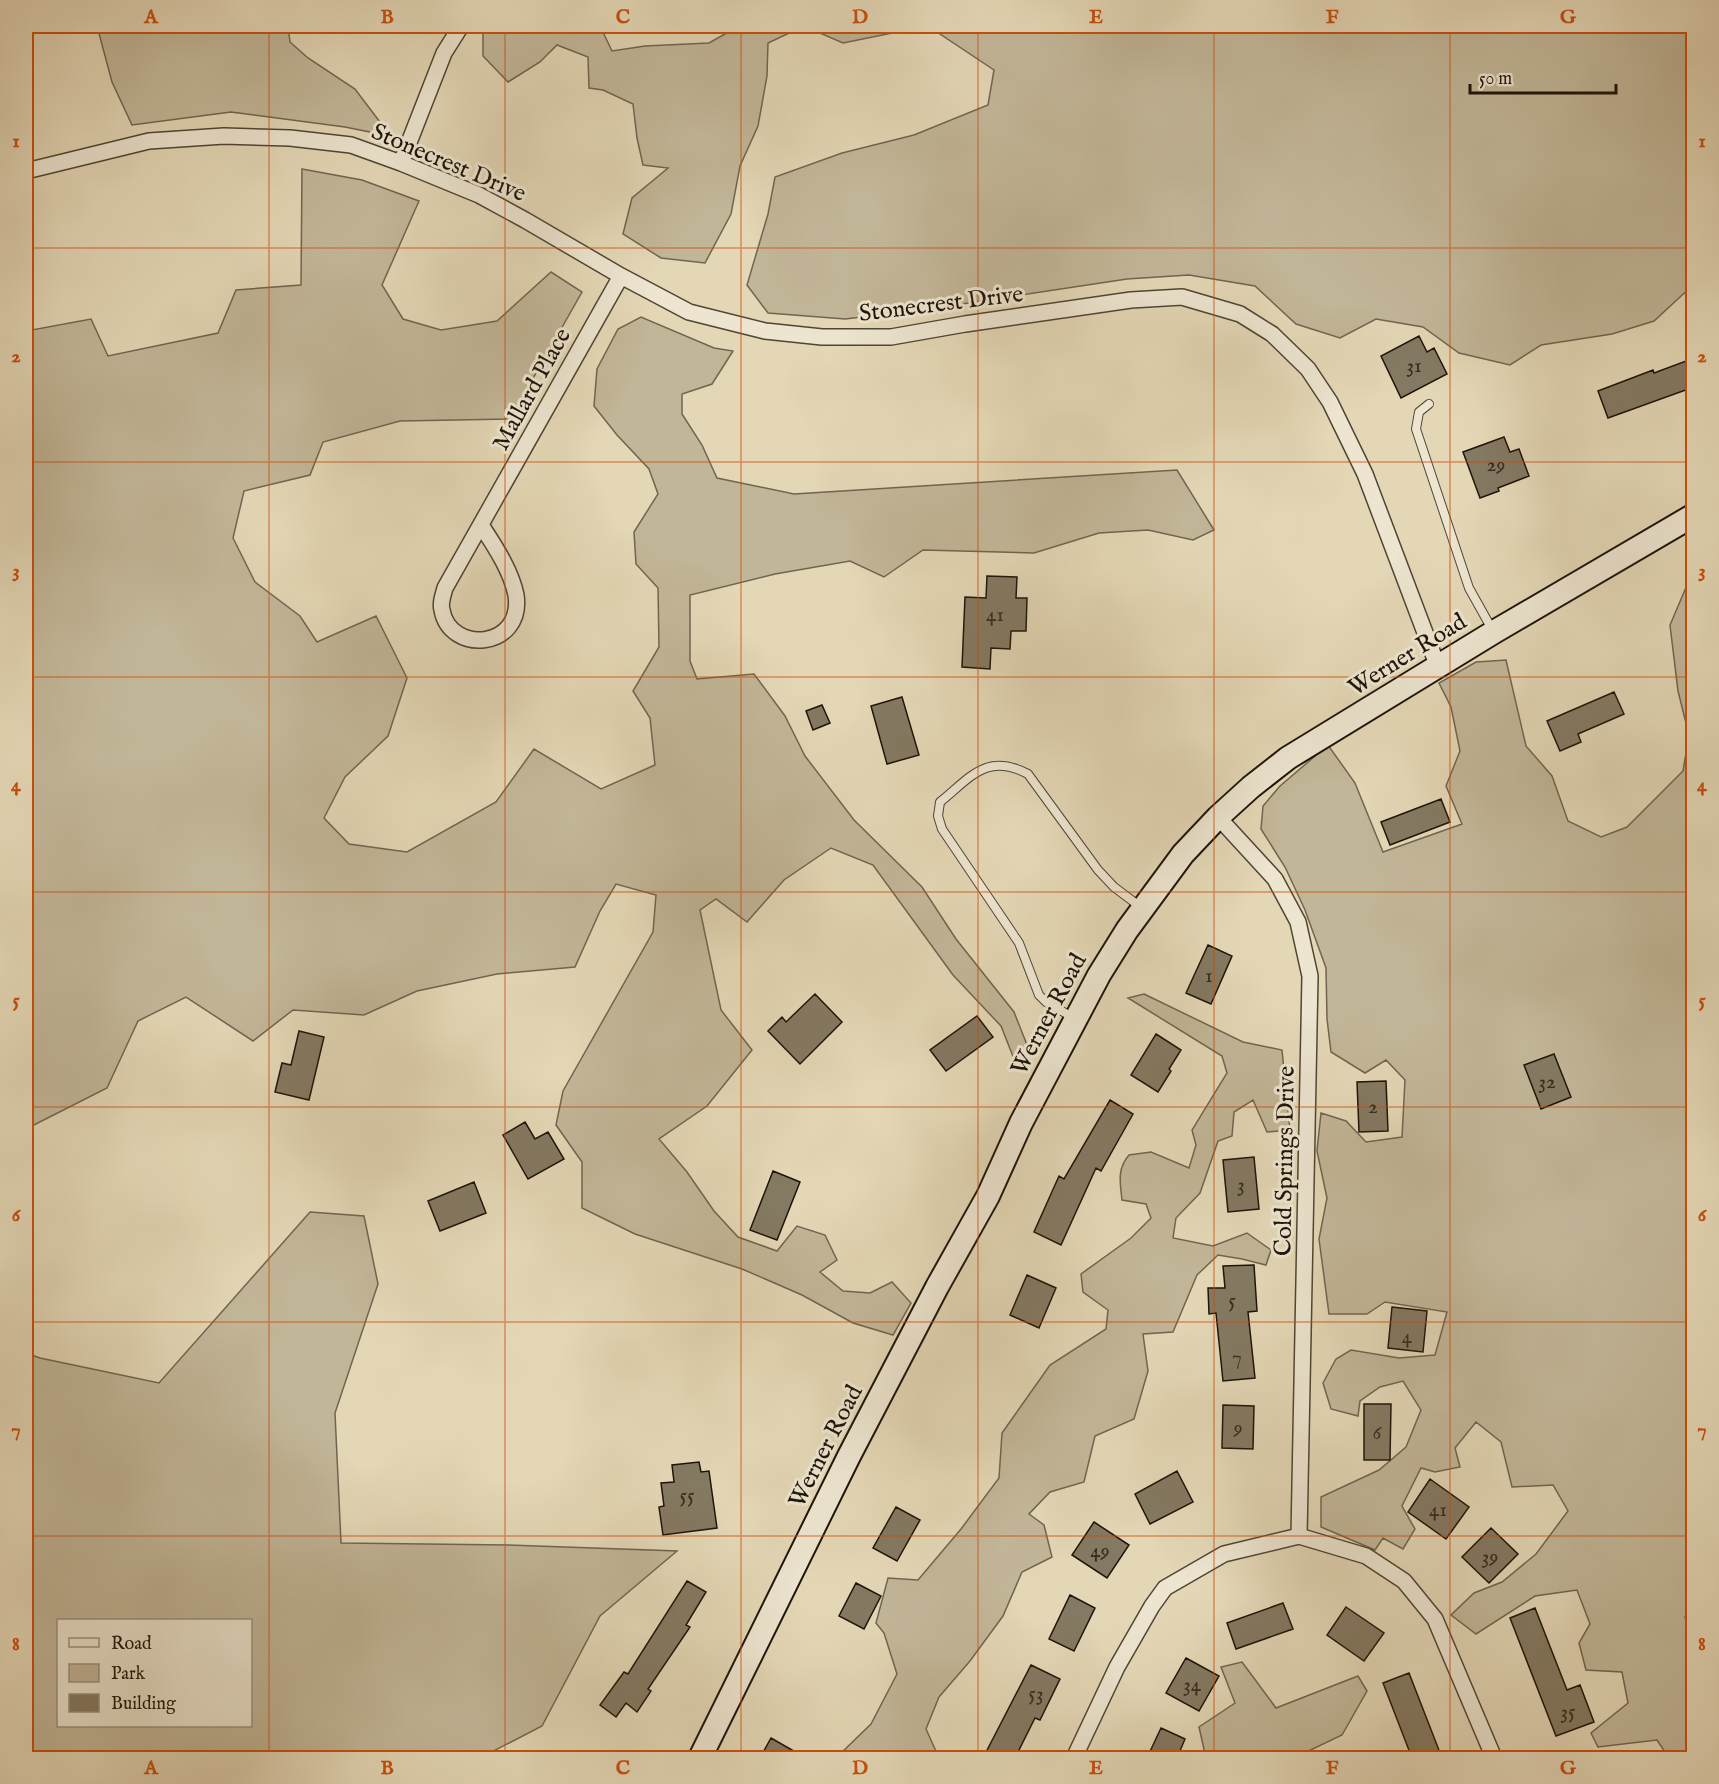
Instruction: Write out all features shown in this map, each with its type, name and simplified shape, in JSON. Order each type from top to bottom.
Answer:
[{"type":"street","points":[[401,163],[444,53],[461,26]]},
{"type":"street","name":"Stonecrest Drive","points":[[26,171],[149,141],[224,136],[290,138],[351,145],[479,195],[689,312],[765,331],[822,337],[891,337],[1108,303],[1182,297],[1240,314],[1272,334],[1308,369],[1330,402],[1365,474],[1438,667]]},
{"type":"street","name":"Mallard Place","points":[[481,525],[511,579],[516,595],[516,610],[513,622],[505,632],[490,639],[476,640],[459,637],[446,624],[441,608],[445,588],[621,276]]},
{"type":"street","name":"Werner Road","points":[[700,1758],[849,1456],[987,1196],[1076,1018],[1104,966],[1143,908],[1184,854],[1218,817],[1288,758],[1494,632],[1694,515]]},
{"type":"street","name":"Cold Springs Drive","points":[[1218,817],[1275,879],[1298,922],[1310,976],[1299,1536]]},
{"type":"street","points":[[1074,1758],[1117,1667],[1165,1588],[1224,1554],[1299,1536],[1366,1556],[1404,1581],[1435,1619],[1494,1758]]},
{"type":"lane","points":[[1429,404],[1419,412],[1416,429],[1469,588],[1494,632]]},
{"type":"lane","points":[[1076,1018],[1046,1002],[1039,995],[1019,943],[942,829],[938,816],[940,802],[982,768],[999,764],[1015,766],[1028,774],[1098,870],[1114,887],[1143,908]]},
{"type":"green space","points":[[97,26],[288,26],[290,42],[308,58],[355,89],[380,122],[380,134],[345,127],[231,112],[132,125],[112,82]]},
{"type":"green space","points":[[483,26],[600,26],[612,51],[645,46],[709,43],[739,26],[804,26],[768,43],[767,76],[758,126],[740,166],[731,214],[705,263],[661,258],[623,234],[632,198],[668,168],[643,165],[633,104],[603,90],[589,88],[588,57],[557,45],[540,62],[508,82],[483,56]]},
{"type":"green space","points":[[804,26],[927,26],[843,43]]},
{"type":"green space","points":[[928,26],[1693,26],[1693,285],[1654,321],[1612,334],[1541,345],[1510,365],[1459,353],[1423,327],[1376,319],[1340,338],[1296,324],[1255,286],[1189,275],[1127,279],[922,310],[845,319],[768,313],[747,285],[768,214],[775,177],[842,153],[914,135],[988,105],[994,70]]},
{"type":"green space","points":[[302,169],[362,180],[419,201],[382,285],[403,319],[441,330],[497,321],[551,272],[582,292],[510,419],[400,421],[323,442],[310,475],[244,491],[233,538],[255,582],[300,616],[317,642],[376,616],[407,678],[388,736],[345,777],[324,818],[349,844],[407,852],[496,802],[534,749],[601,789],[655,765],[650,718],[633,691],[659,647],[658,588],[636,564],[634,532],[658,494],[649,469],[594,406],[597,369],[618,329],[641,317],[714,348],[733,351],[712,384],[682,394],[682,414],[702,445],[717,478],[794,494],[1177,470],[1214,530],[1193,540],[1148,530],[1099,533],[1034,553],[923,550],[884,577],[850,561],[775,574],[690,595],[690,661],[697,679],[754,674],[785,716],[805,756],[854,820],[922,887],[956,939],[1014,1012],[1029,1050],[1014,1059],[1001,1026],[953,975],[873,865],[831,848],[784,880],[747,922],[716,899],[700,910],[721,1010],[752,1050],[707,1106],[659,1139],[687,1172],[714,1211],[738,1237],[777,1251],[797,1226],[825,1235],[837,1260],[820,1272],[843,1291],[870,1293],[892,1282],[911,1303],[893,1335],[853,1323],[802,1295],[742,1269],[635,1234],[582,1208],[582,1162],[556,1125],[563,1091],[653,932],[656,895],[616,884],[600,911],[575,967],[497,974],[417,991],[364,1015],[293,1010],[253,1041],[186,997],[138,1021],[107,1088],[26,1129],[26,331],[91,319],[108,356],[218,333],[236,290],[301,285]]},
{"type":"green space","points":[[1693,571],[1694,1596],[1685,1617],[1693,1644],[1693,1758],[1669,1758],[1657,1740],[1598,1747],[1591,1733],[1628,1703],[1622,1672],[1586,1670],[1579,1643],[1590,1624],[1577,1590],[1535,1596],[1476,1634],[1451,1615],[1474,1593],[1502,1582],[1536,1554],[1568,1511],[1553,1485],[1512,1487],[1501,1442],[1476,1422],[1455,1448],[1460,1467],[1435,1472],[1421,1468],[1402,1506],[1415,1529],[1403,1549],[1383,1538],[1375,1550],[1321,1527],[1321,1497],[1379,1470],[1406,1447],[1421,1410],[1403,1381],[1380,1387],[1360,1401],[1358,1416],[1331,1409],[1323,1383],[1336,1359],[1351,1350],[1399,1358],[1435,1355],[1447,1312],[1385,1302],[1367,1314],[1329,1314],[1319,1239],[1327,1198],[1317,1151],[1321,1113],[1346,1121],[1366,1142],[1402,1137],[1405,1080],[1386,1060],[1365,1073],[1331,1052],[1327,1019],[1326,968],[1305,910],[1285,867],[1261,829],[1263,806],[1280,786],[1328,745],[1355,783],[1383,852],[1462,824],[1446,786],[1460,751],[1451,707],[1439,683],[1476,662],[1506,660],[1526,746],[1552,776],[1568,821],[1601,837],[1627,827],[1683,771],[1689,735],[1678,691],[1670,625]]},
{"type":"green space","points":[[1144,994],[1243,1042],[1282,1050],[1290,1130],[1267,1132],[1253,1100],[1234,1112],[1232,1136],[1218,1141],[1200,1193],[1176,1218],[1173,1238],[1213,1246],[1247,1233],[1271,1250],[1266,1265],[1218,1255],[1197,1275],[1173,1332],[1143,1334],[1148,1371],[1134,1419],[1095,1436],[1084,1482],[1050,1492],[1029,1514],[1044,1525],[1052,1557],[1022,1572],[1003,1616],[970,1661],[939,1697],[926,1729],[939,1758],[836,1758],[871,1724],[897,1674],[884,1633],[876,1623],[888,1578],[918,1580],[961,1529],[999,1478],[1002,1433],[1050,1365],[1106,1329],[1108,1310],[1083,1292],[1081,1274],[1131,1238],[1151,1218],[1146,1204],[1122,1200],[1120,1176],[1125,1160],[1129,1155],[1151,1152],[1189,1168],[1196,1145],[1192,1130],[1227,1073],[1222,1056],[1128,998]]},
{"type":"green space","points":[[310,1212],[364,1216],[378,1284],[335,1413],[341,1543],[508,1545],[677,1551],[600,1616],[542,1726],[480,1758],[26,1758],[26,1353],[159,1383]]},
{"type":"green space","points":[[1242,1662],[1276,1708],[1358,1676],[1367,1691],[1342,1735],[1300,1755],[1302,1758],[1206,1758],[1199,1727],[1235,1703],[1221,1667]]},
{"type":"building","points":[[1419,336],[1427,352],[1434,348],[1447,374],[1401,398],[1381,356]]},
{"type":"building","points":[[1694,358],[1694,387],[1608,418],[1598,391],[1653,370],[1654,373]]},
{"type":"building","points":[[1504,437],[1510,452],[1519,449],[1529,476],[1480,498],[1463,452]]},
{"type":"building","points":[[987,576],[1017,577],[1016,598],[1027,598],[1026,631],[1011,631],[1010,649],[991,648],[990,669],[962,667],[965,597],[986,598]]},
{"type":"building","points":[[1614,692],[1624,714],[1578,734],[1581,742],[1560,751],[1547,721]]},
{"type":"building","points":[[902,697],[919,755],[887,764],[871,706]]},
{"type":"building","points":[[822,705],[830,723],[813,730],[806,711]]},
{"type":"building","points":[[1441,799],[1450,822],[1390,845],[1381,822]]},
{"type":"building","points":[[1208,945],[1232,956],[1211,1004],[1186,993]]},
{"type":"building","points":[[815,994],[842,1022],[800,1064],[768,1031],[782,1017],[786,1022]]},
{"type":"building","points":[[977,1016],[993,1037],[946,1071],[930,1050]]},
{"type":"building","points":[[299,1031],[324,1037],[309,1100],[275,1092],[282,1063],[291,1065]]},
{"type":"building","points":[[1156,1034],[1181,1050],[1158,1092],[1131,1075]]},
{"type":"building","points":[[1554,1054],[1571,1097],[1541,1109],[1524,1065]]},
{"type":"building","points":[[1386,1081],[1388,1131],[1359,1132],[1357,1082]]},
{"type":"building","points":[[1110,1100],[1133,1114],[1101,1171],[1096,1168],[1061,1245],[1034,1232],[1059,1176],[1064,1179]]},
{"type":"building","points":[[525,1122],[535,1139],[548,1132],[564,1159],[528,1179],[503,1135]]},
{"type":"building","points":[[1254,1157],[1259,1209],[1228,1212],[1223,1160]]},
{"type":"building","points":[[773,1171],[800,1182],[777,1240],[750,1230]]},
{"type":"building","points":[[474,1182],[486,1213],[440,1231],[428,1201]]},
{"type":"building","points":[[1254,1265],[1257,1311],[1248,1312],[1255,1378],[1223,1381],[1216,1313],[1209,1314],[1208,1288],[1225,1288],[1223,1266]]},
{"type":"building","points":[[1027,1275],[1056,1288],[1039,1328],[1010,1315]]},
{"type":"building","points":[[1392,1307],[1427,1311],[1423,1352],[1388,1348]]},
{"type":"building","points":[[1364,1404],[1391,1404],[1390,1460],[1364,1460]]},
{"type":"building","points":[[1223,1405],[1254,1406],[1253,1449],[1222,1448]]},
{"type":"building","points":[[699,1462],[701,1472],[709,1471],[717,1528],[663,1535],[659,1507],[664,1506],[661,1483],[674,1482],[672,1465]]},
{"type":"building","points":[[1177,1471],[1193,1502],[1150,1524],[1135,1494]]},
{"type":"building","points":[[1430,1479],[1469,1507],[1446,1539],[1408,1512]]},
{"type":"building","points":[[896,1507],[920,1520],[897,1561],[873,1548]]},
{"type":"building","points":[[1094,1522],[1129,1545],[1107,1578],[1072,1555]]},
{"type":"building","points":[[1491,1528],[1518,1554],[1489,1583],[1462,1557]]},
{"type":"building","points":[[687,1581],[706,1592],[686,1625],[690,1627],[648,1689],[651,1691],[637,1712],[626,1703],[616,1717],[600,1705],[624,1672],[628,1674]]},
{"type":"building","points":[[856,1583],[881,1596],[864,1629],[839,1616]]},
{"type":"building","points":[[1070,1595],[1095,1608],[1074,1651],[1049,1639]]},
{"type":"building","points":[[1283,1603],[1293,1629],[1236,1649],[1227,1623]]},
{"type":"building","points":[[1346,1607],[1384,1633],[1364,1661],[1327,1635]]},
{"type":"building","points":[[1535,1608],[1567,1690],[1580,1685],[1594,1722],[1556,1736],[1510,1618]]},
{"type":"building","points":[[1186,1658],[1219,1676],[1199,1711],[1166,1693]]},
{"type":"building","points":[[1031,1665],[1060,1679],[1040,1720],[1035,1718],[1015,1758],[983,1758]]},
{"type":"building","points":[[1409,1673],[1442,1758],[1412,1758],[1383,1683]]},
{"type":"building","points":[[1161,1728],[1185,1739],[1177,1758],[1147,1758]]},
{"type":"building","points":[[771,1738],[806,1758],[760,1758]]}]
